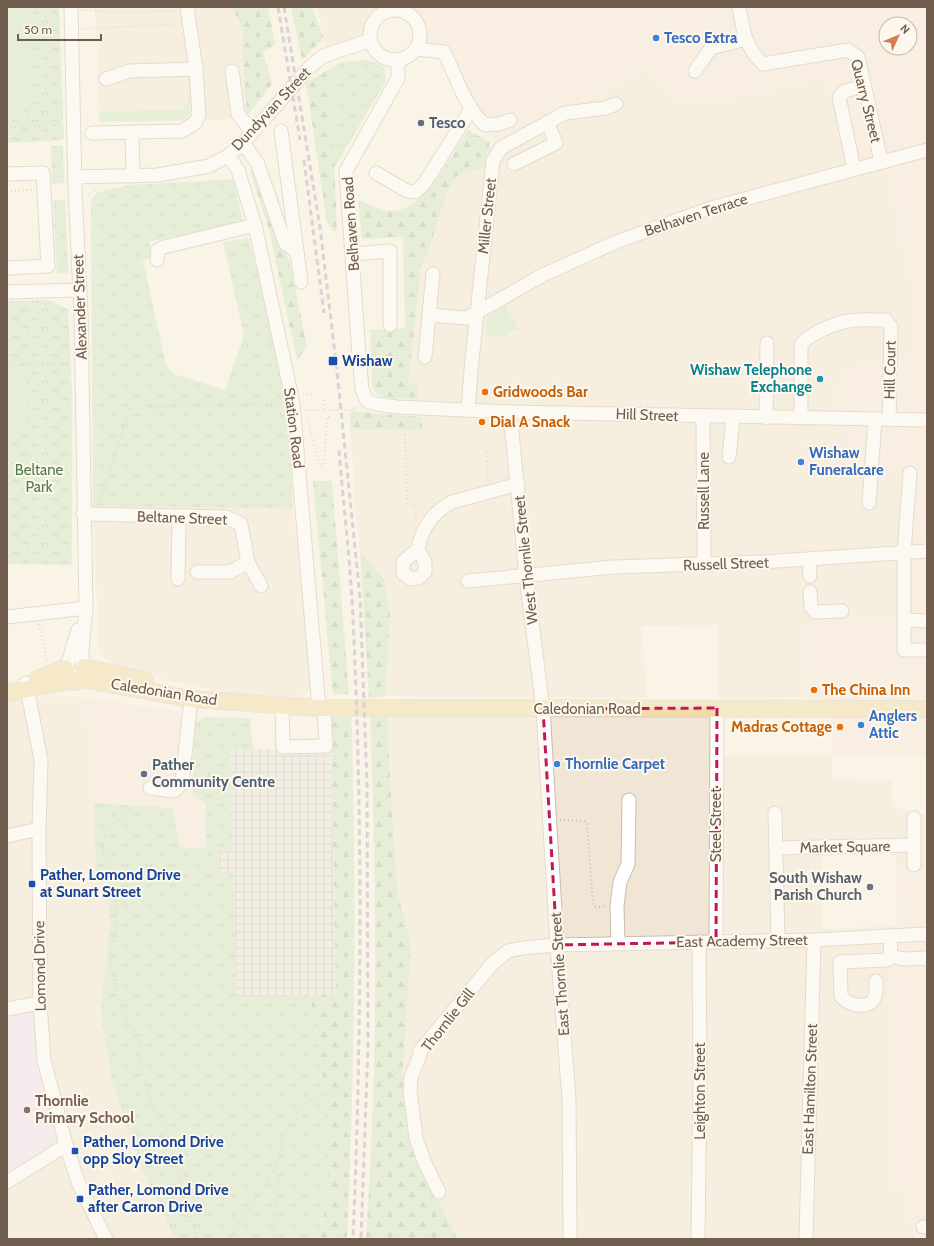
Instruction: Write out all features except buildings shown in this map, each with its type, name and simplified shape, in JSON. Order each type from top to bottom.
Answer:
[{"type":"main road","name":"Caledonian Road","points":[[7,686],[27,686],[50,675],[75,671],[247,703]]},
{"type":"main road","name":"Caledonian Road","points":[[7,693],[75,671],[191,699],[322,708],[927,709]]},
{"type":"street","name":"Quarry Street","points":[[739,7],[746,39],[752,54],[762,64],[830,51],[848,50],[858,57],[881,161]]},
{"type":"street","name":"Alexander Street","points":[[71,9],[73,125],[90,515],[86,608],[75,671]]},
{"type":"street","points":[[92,133],[182,131],[195,123],[199,115],[196,69],[188,9]]},
{"type":"street","points":[[406,9],[418,25],[420,37],[416,49],[408,56],[398,60],[391,60],[378,53],[373,47],[371,40],[372,26],[378,11],[406,9]]},
{"type":"street","points":[[695,71],[711,48],[746,39]]},
{"type":"street","name":"Dundyvan Street","points":[[75,177],[158,175],[209,166],[228,156],[243,143],[290,87],[322,56],[371,40]]},
{"type":"street","points":[[416,49],[444,52],[471,109],[485,126],[499,124],[510,120]]},
{"type":"street","name":"Belhaven Road","points":[[367,401],[362,389],[352,254],[349,233],[346,171],[398,78],[398,60]]},
{"type":"street","points":[[106,79],[129,71],[196,69]]},
{"type":"street","points":[[232,71],[238,114],[252,132]]},
{"type":"street","points":[[854,169],[839,97],[845,91],[864,86]]},
{"type":"street","name":"Miller Street","points":[[468,410],[493,161],[501,148],[564,113],[606,108],[616,104]]},
{"type":"street","points":[[376,173],[407,191],[415,192],[424,184],[471,109]]},
{"type":"street","points":[[514,164],[556,143],[547,122]]},
{"type":"street","points":[[281,131],[301,282]]},
{"type":"street","points":[[132,133],[133,176]]},
{"type":"street","points":[[243,143],[258,164],[285,243],[296,252]]},
{"type":"street","name":"Belhaven Terrace","points":[[429,314],[467,318],[543,275],[616,242],[711,208],[881,161],[927,150]]},
{"type":"street","name":"Station Road","points":[[228,156],[238,170],[255,225],[293,403],[326,746],[283,747],[282,706]]},
{"type":"street","points":[[7,174],[43,173],[48,266],[7,268]]},
{"type":"street","points":[[157,260],[158,250],[164,247],[255,225]]},
{"type":"street","points":[[352,254],[390,251],[390,325]]},
{"type":"street","points":[[425,357],[433,274]]},
{"type":"street","points":[[7,292],[80,290]]},
{"type":"street","name":"Hill Court","points":[[801,418],[801,345],[804,340],[811,334],[847,321],[886,320],[891,327],[889,420]]},
{"type":"street","points":[[766,418],[767,343]]},
{"type":"street","name":"Hill Street","points":[[367,401],[397,407],[510,412],[703,417],[927,420]]},
{"type":"street","name":"West Thornlie Street","points":[[510,412],[526,576],[543,709]]},
{"type":"street","name":"Russell Lane","points":[[703,417],[704,565]]},
{"type":"street","points":[[729,456],[733,417]]},
{"type":"street","points":[[868,503],[875,420]]},
{"type":"street","points":[[910,473],[904,552],[904,650],[927,650]]},
{"type":"street","points":[[418,549],[426,527],[432,516],[442,507],[452,502],[488,491],[518,484]]},
{"type":"street","name":"Beltane Street","points":[[90,515],[179,518],[226,517],[241,524],[248,562],[261,586]]},
{"type":"street","points":[[178,579],[179,518]]},
{"type":"street","name":"Russell Street","points":[[468,581],[612,567],[704,565],[809,560],[927,551]]},
{"type":"street","points":[[809,560],[810,576]]},
{"type":"street","points":[[197,572],[230,572],[248,562]]},
{"type":"street","points":[[810,592],[811,607],[815,612],[842,611]]},
{"type":"street","points":[[7,617],[86,608]]},
{"type":"street","points":[[904,620],[927,621]]},
{"type":"street","name":"Lomond Drive","points":[[27,686],[41,760],[39,829],[40,1003],[44,1060],[66,1145],[78,1182],[106,1239]]},
{"type":"street","points":[[150,788],[174,791],[182,783],[191,699]]},
{"type":"street","name":"Steel Street","points":[[716,942],[717,708]]},
{"type":"street","name":"East Thornlie Street","points":[[543,709],[551,820],[557,945],[569,1099],[570,1239]]},
{"type":"street","points":[[618,943],[617,906],[620,882],[628,864],[629,800]]},
{"type":"street","points":[[775,813],[778,941]]},
{"type":"street","points":[[914,818],[914,865]]},
{"type":"street","points":[[7,836],[39,829]]},
{"type":"street","name":"Market Square","points":[[776,848],[913,846]]},
{"type":"street","name":"East Academy Street","points":[[557,945],[814,940],[927,934]]},
{"type":"street","points":[[876,980],[876,996],[869,1004],[850,1004],[844,1001],[841,996],[840,962],[887,960],[890,956],[891,937]]},
{"type":"street","name":"East Hamilton Street","points":[[806,1239],[814,940]]},
{"type":"street","name":"Leighton Street","points":[[698,1239],[700,1074],[699,942]]},
{"type":"street","name":"Thornlie Gill","points":[[439,1192],[424,1161],[416,1138],[410,1091],[411,1077],[420,1055],[420,1051],[493,963],[508,951],[557,945]]},
{"type":"street","points":[[890,956],[904,959],[927,958]]},
{"type":"street","points":[[7,1009],[40,1003]]},
{"type":"street","points":[[7,1182],[66,1145]]},
{"type":"path","points":[[71,9],[188,9]]},
{"type":"path","points":[[71,29],[191,24]]},
{"type":"path","points":[[7,127],[73,125]]},
{"type":"path","points":[[88,195],[98,188]]},
{"type":"path","points":[[7,191],[38,190]]},
{"type":"path","points":[[7,365],[71,364]]},
{"type":"path","points":[[303,395],[312,394]]},
{"type":"path","points":[[324,399],[325,410]]},
{"type":"path","points":[[90,515],[129,408],[293,403]]},
{"type":"path","points":[[306,410],[352,410]]},
{"type":"path","points":[[303,417],[307,416],[320,466],[324,465],[328,417],[330,417]]},
{"type":"path","points":[[405,435],[407,504],[415,505],[417,525],[426,527]]},
{"type":"path","points":[[487,452],[488,491]]},
{"type":"path","points":[[36,613],[50,675]]},
{"type":"path","points":[[130,810],[107,830],[103,841],[103,854],[114,884],[116,931],[110,952],[111,964],[115,978],[117,997],[123,1013],[139,1042],[140,1058],[151,1102],[177,1154],[182,1191],[198,1239]]},
{"type":"path","points":[[551,820],[584,821],[587,824],[593,903],[595,907],[617,906]]},
{"type":"path","points":[[374,1084],[385,1081],[406,1066]]},
{"type":"path","points":[[228,1239],[262,1191],[275,1168],[286,1128],[304,1105],[314,1098],[350,1089]]},
{"type":"path","points":[[273,1239],[278,1179],[275,1168]]},
{"type":"highlighted area","points":[[717,708],[716,942],[557,945],[543,709]]},
{"type":"shaded area","points":[[95,7],[232,7],[243,30],[242,48],[247,116],[224,120],[100,122]]},
{"type":"shaded area","points":[[317,7],[375,7],[381,15],[372,26],[371,40],[328,54]]},
{"type":"shaded area","points":[[375,7],[407,7],[405,12],[390,11],[381,15]]},
{"type":"shaded area","points":[[407,7],[927,7],[927,757],[832,755],[832,721],[805,697],[804,623],[898,622],[904,470],[857,464],[837,408],[840,372],[915,352],[914,293],[883,153],[846,159],[825,77],[745,96],[679,105],[647,71],[496,142],[471,109],[444,52],[419,43],[420,37],[418,24],[405,12]]},
{"type":"shaded area","points":[[647,71],[745,96],[825,77],[846,159],[883,152],[914,293],[915,352],[840,372],[857,464],[904,469],[899,622],[804,623],[805,697],[718,698],[718,625],[641,626],[647,698],[385,696],[390,615],[384,579],[360,550],[353,489],[354,481],[350,429],[422,429],[422,417],[417,400],[418,385],[407,383],[421,267],[430,247],[446,195],[458,175],[496,142]]},
{"type":"shaded area","points":[[93,506],[293,509],[312,685],[308,693],[298,697],[235,694],[124,670],[103,658],[99,650]]},
{"type":"shaded area","points":[[7,697],[80,697],[94,755],[96,880],[107,882],[110,921],[101,1010],[142,1169],[175,1239],[7,1239]]},
{"type":"shaded area","name":"Pather Community Centre","points":[[80,697],[178,711],[194,724],[193,794],[206,804],[206,848],[180,847],[173,808],[94,803],[94,755]]},
{"type":"shaded area","points":[[387,713],[722,717],[721,755],[832,755],[832,779],[892,781],[892,806],[927,816],[927,870],[896,871],[896,853],[821,856],[823,929],[897,926],[893,948],[890,1186],[904,1186],[915,1239],[457,1239],[413,1146],[402,1079],[411,946],[398,893]]},
{"type":"shaded area","points":[[230,749],[331,750],[336,994],[237,998],[233,872],[218,871],[219,851],[233,851]]},
{"type":"shaded area","points":[[927,870],[927,1239],[915,1239],[904,1187],[890,1186],[893,948],[897,926],[896,871]]},
{"type":"shaded area","name":"Thornlie Primary School","points":[[30,1012],[41,1089],[54,1131],[52,1142],[42,1153],[7,1173],[7,1016]]},
{"type":"green space","points":[[7,7],[59,7],[64,140],[7,143]]},
{"type":"green space","points":[[7,7],[33,7],[32,111],[7,111]]},
{"type":"green space","points":[[232,7],[268,7],[275,45],[263,52],[272,84],[247,116],[242,48],[243,30]]},
{"type":"green space","points":[[291,7],[312,7],[324,38],[302,60]]},
{"type":"green space","points":[[365,60],[375,62],[382,66],[386,72],[385,83],[334,168],[331,68],[339,63]]},
{"type":"green space","points":[[331,68],[337,234],[327,223],[306,83]]},
{"type":"green space","points":[[188,94],[190,94],[190,113],[181,120],[100,122],[99,112],[183,110],[183,105],[188,104]]},
{"type":"green space","points":[[468,130],[490,142],[484,168],[458,175],[446,195],[430,247],[421,266],[408,383],[418,384],[417,400],[385,397],[375,392],[372,387],[370,330],[405,328],[403,237],[362,239],[358,200],[390,211],[402,209],[414,203],[425,193],[445,167]]},
{"type":"green space","points":[[51,146],[63,146],[64,183],[52,184]]},
{"type":"green space","points":[[254,165],[278,236],[289,259],[307,346],[297,361],[269,230],[250,171]]},
{"type":"green space","points":[[233,179],[243,222],[149,242],[152,257],[143,260],[166,365],[174,374],[225,390],[244,335],[223,242],[249,238],[271,328],[287,403],[293,509],[93,506],[91,200],[98,192],[131,185]]},
{"type":"green space","points":[[53,200],[65,200],[68,273],[57,274]]},
{"type":"green space","name":"Beltane Park","points":[[49,300],[68,310],[72,393],[72,565],[7,564],[7,301]]},
{"type":"green space","points":[[504,305],[518,325],[518,330],[508,330],[508,337],[486,336],[488,315]]},
{"type":"green space","points":[[7,369],[27,369],[27,432],[7,432]]},
{"type":"green space","points":[[350,411],[422,417],[422,430],[350,429]]},
{"type":"green space","points":[[313,481],[332,481],[349,694],[333,695]]},
{"type":"green space","points":[[360,550],[384,579],[390,615],[385,696],[369,698]]},
{"type":"green space","points":[[370,713],[387,713],[398,893],[411,946],[402,1079],[413,1146],[457,1239],[366,1239],[373,1108],[375,976],[374,844]]},
{"type":"green space","points":[[331,715],[351,715],[352,731],[354,985],[352,1112],[347,1239],[320,1239],[332,1170],[325,1145],[329,1117],[310,995],[336,994]]},
{"type":"green space","points":[[204,717],[250,718],[253,750],[230,750],[233,851],[219,851],[218,871],[233,872],[237,998],[310,995],[329,1117],[325,1145],[332,1170],[320,1239],[175,1239],[142,1169],[112,1082],[101,1010],[110,921],[107,882],[96,881],[94,803],[173,808],[180,847],[206,848],[206,804],[193,794],[194,724]]},
{"type":"railway","points":[[278,7],[300,140]]},
{"type":"railway","points":[[284,7],[320,227],[337,371],[360,597],[367,784],[368,1046],[361,1239]]},
{"type":"railway","points":[[304,160],[324,313]]},
{"type":"railway","points":[[339,450],[352,600],[356,680],[360,840],[360,999],[353,1239]]},
{"type":"place","name":"Tesco Extra","points":[[656,38]]},
{"type":"place","name":"Tesco","points":[[421,123]]},
{"type":"place","name":"Wishaw","points":[[333,361]]},
{"type":"place","name":"Wishaw Telephone Exchange","points":[[820,379]]},
{"type":"place","name":"Gridwoods Bar","points":[[485,392]]},
{"type":"place","name":"Dial A Snack","points":[[482,422]]},
{"type":"place","name":"Wishaw Funeralcare","points":[[801,462]]},
{"type":"place","name":"The China Inn","points":[[814,690]]},
{"type":"place","name":"Anglers Attic","points":[[861,725]]},
{"type":"place","name":"Madras Cottage","points":[[840,727]]},
{"type":"place","name":"Thornlie Carpet","points":[[557,764]]},
{"type":"place","name":"Pather Community Centre","points":[[144,774]]},
{"type":"place","name":"Pather, Lomond Drive at Sunart Street","points":[[32,884]]},
{"type":"place","name":"South Wishaw Parish Church","points":[[870,887]]},
{"type":"place","name":"Thornlie Primary School","points":[[27,1110]]},
{"type":"place","name":"Pather, Lomond Drive opp Sloy Street","points":[[75,1151]]},
{"type":"place","name":"Pather, Lomond Drive after Carron Drive","points":[[80,1199]]}]
